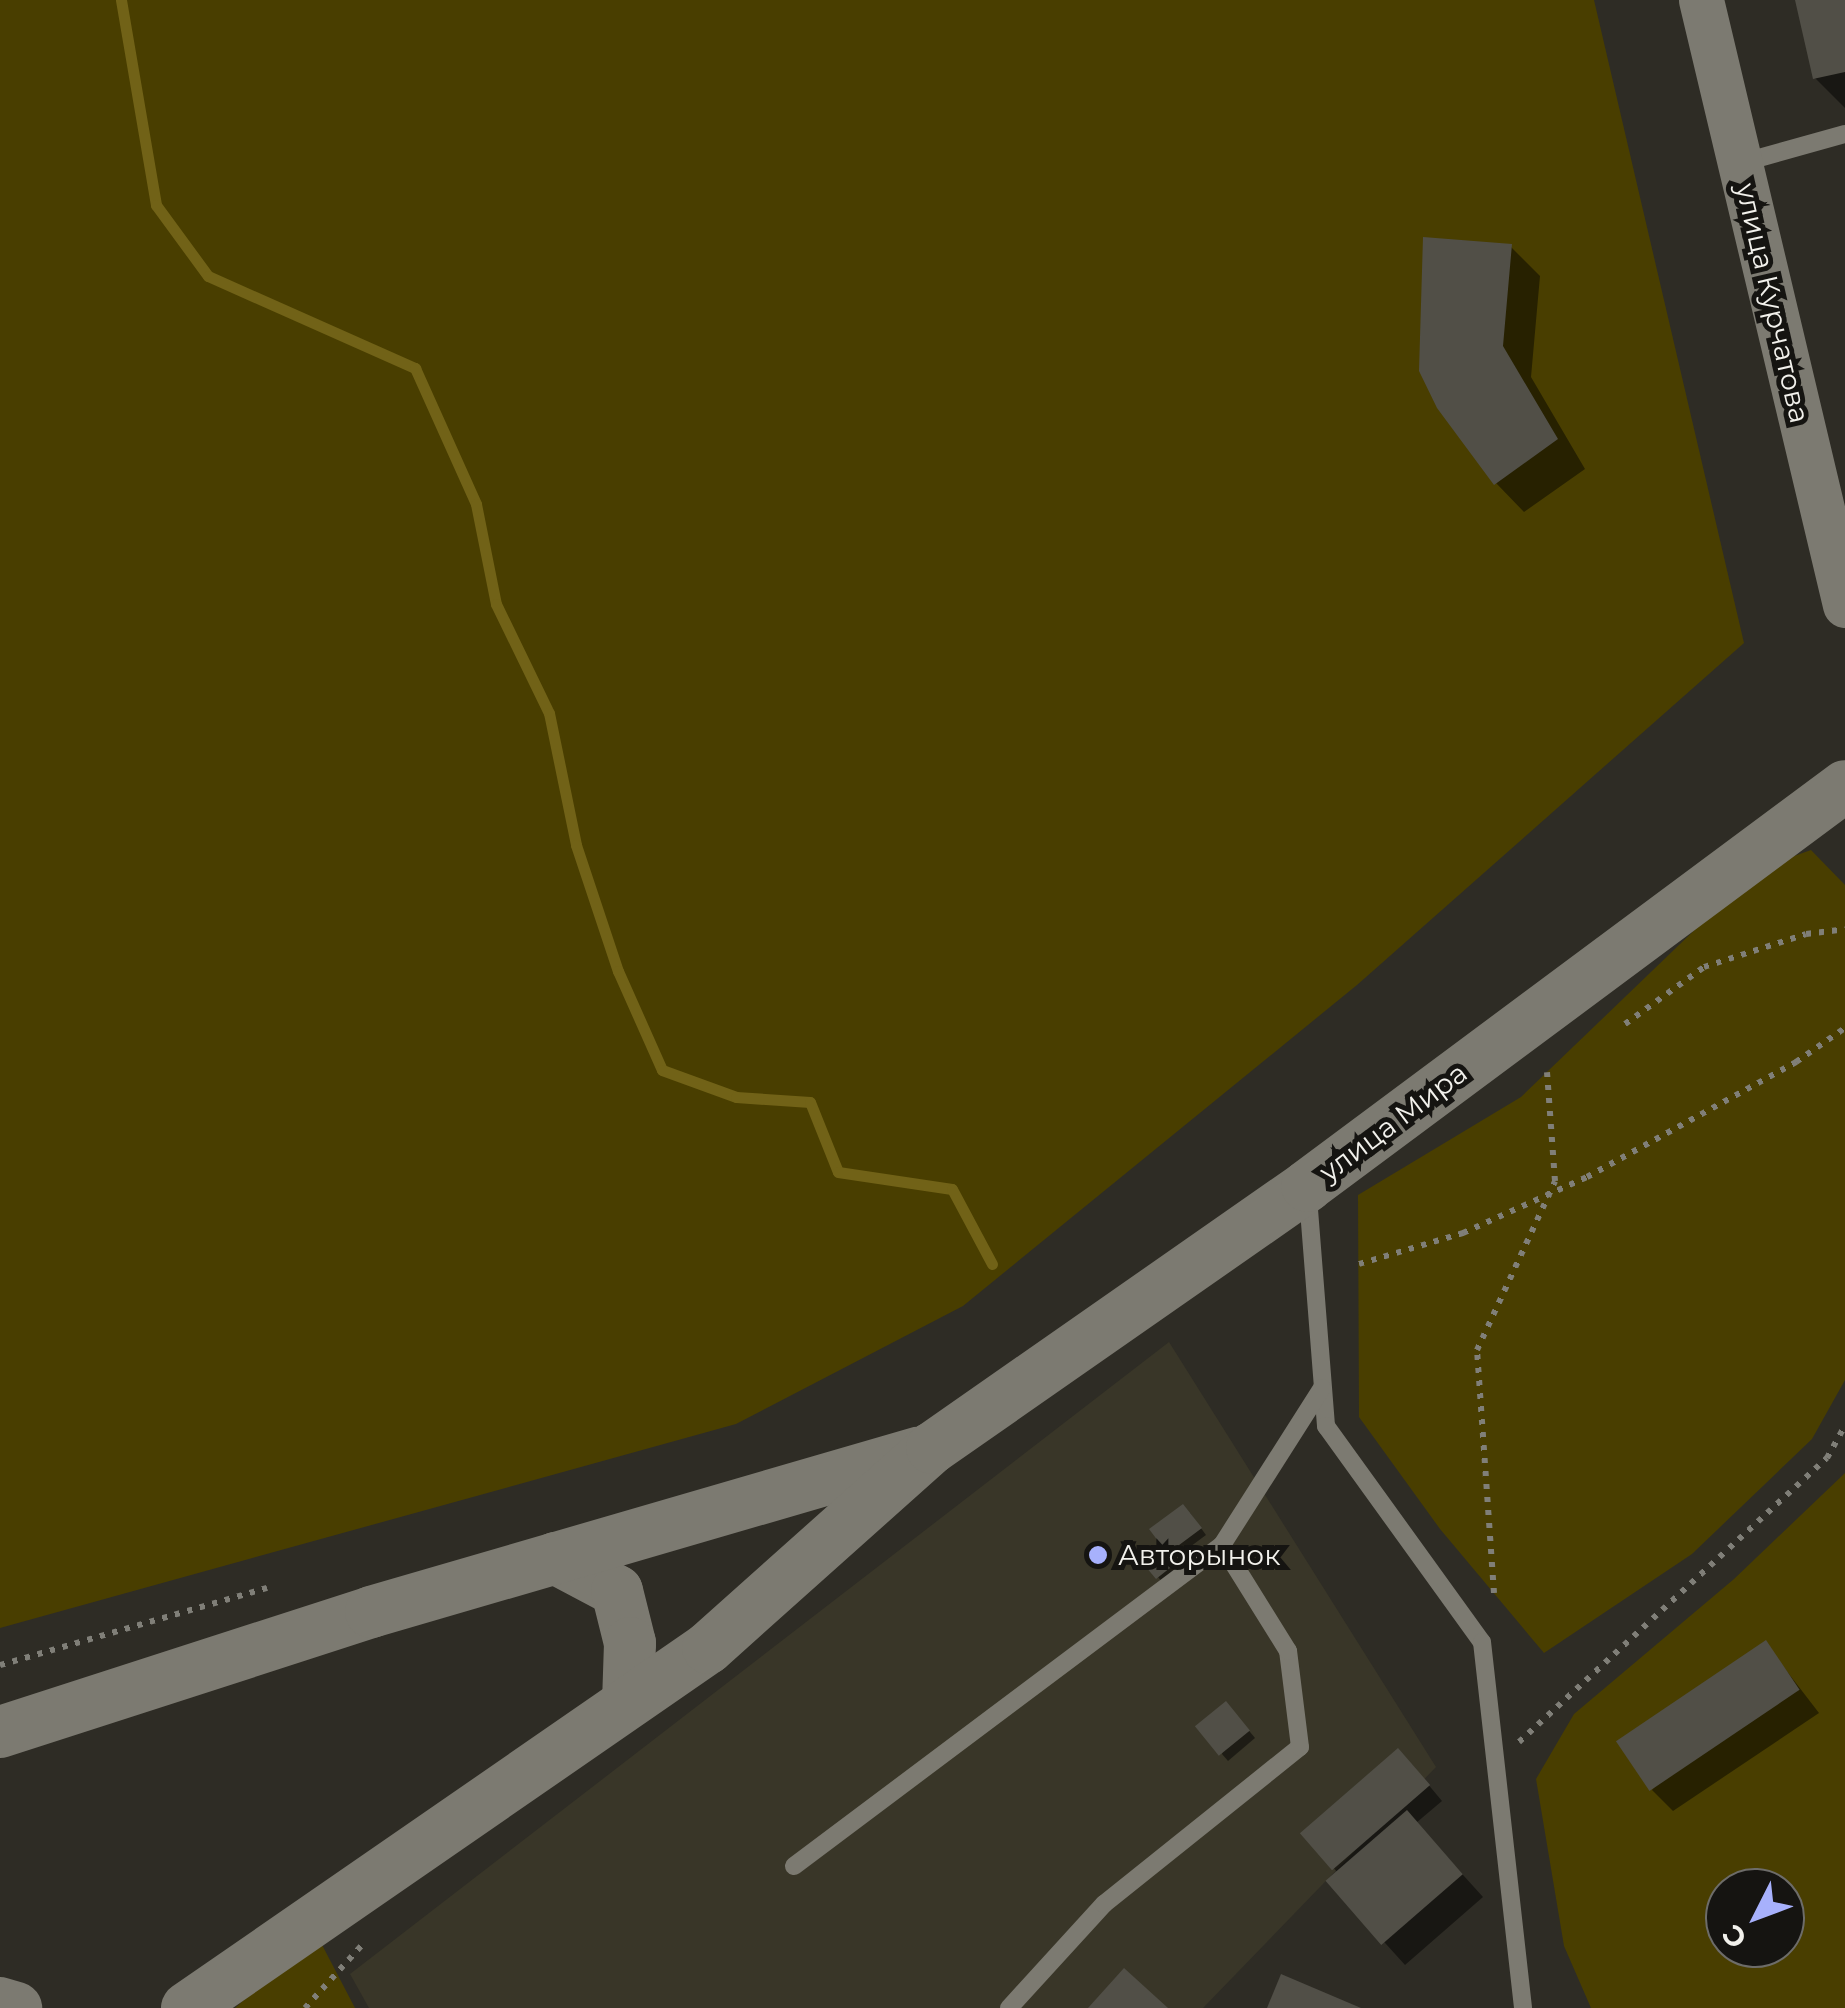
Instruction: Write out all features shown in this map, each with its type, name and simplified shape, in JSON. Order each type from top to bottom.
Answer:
[{"type":"main road","name":"улица Мира","points":[[932,1448],[1307,1186],[1845,786]]},
{"type":"main road","points":[[0,1732],[555,1558],[932,1448]]},
{"type":"main road","points":[[187,2008],[708,1648],[932,1448]]},
{"type":"main road","points":[[555,1558],[617,1591],[630,1644],[628,1702]]},
{"type":"main road","points":[[0,2003],[16,2008]]},
{"type":"street","name":"улица Курчатова","points":[[1700,0],[1845,605]]},
{"type":"lane","points":[[1740,164],[1845,134]]},
{"type":"lane","points":[[1307,1186],[1326,1426],[1482,1642],[1523,2008]]},
{"type":"lane","points":[[794,1866],[1222,1544],[1322,1388]]},
{"type":"lane","points":[[1009,2008],[1104,1904],[1300,1747],[1288,1651],[1222,1544]]},
{"type":"path","points":[[1625,1024],[1704,967],[1806,934],[1845,930]]},
{"type":"path","points":[[1358,1264],[1462,1234],[1549,1195],[1796,1062],[1845,1028]]},
{"type":"path","points":[[1494,1593],[1477,1350],[1555,1182],[1547,1072]]},
{"type":"path","points":[[1496,1763],[1814,1470],[1845,1426]]},
{"type":"path","points":[[0,1665],[267,1588]]},
{"type":"shaded area","points":[[0,0],[1594,0],[1744,643],[1357,985],[963,1306],[736,1424],[0,1628]]},
{"type":"shaded area","points":[[1811,850],[1845,885],[1845,1380],[1812,1439],[1692,1554],[1544,1653],[1440,1529],[1359,1417],[1358,1195],[1521,1097],[1758,869]]},
{"type":"shaded area","name":"Авторынок","points":[[1169,1342],[1436,1767],[1203,2008],[369,2008],[350,1974]]},
{"type":"shaded area","points":[[1845,1473],[1845,2008],[1591,2008],[1564,1946],[1536,1779],[1574,1714],[1734,1579]]},
{"type":"shaded area","points":[[320,1941],[355,2008],[235,2008],[255,1990]]},
{"type":"building","points":[[1795,0],[1845,0],[1845,72],[1813,79]]},
{"type":"building","points":[[1423,237],[1512,244],[1503,346],[1558,439],[1494,485],[1437,408],[1419,371]]},
{"type":"building","points":[[1183,1504],[1202,1528],[1167,1554],[1175,1564],[1156,1579],[1141,1561],[1161,1545],[1149,1529]]},
{"type":"building","points":[[1766,1640],[1800,1690],[1649,1791],[1616,1741]]},
{"type":"building","points":[[1226,1701],[1250,1731],[1219,1756],[1195,1726]]},
{"type":"building","points":[[1398,1748],[1430,1785],[1332,1870],[1300,1833]]},
{"type":"building","points":[[1407,1810],[1463,1874],[1381,1945],[1325,1881]]},
{"type":"building","points":[[1124,1968],[1168,2008],[1088,2008]]},
{"type":"building","points":[[1281,1974],[1361,2008],[1267,2008]]},
{"type":"waterway","points":[[121,0],[156,205],[208,276],[415,368],[476,504],[496,604],[549,713],[576,845],[618,971],[662,1070],[736,1097],[810,1102],[838,1172],[952,1189],[992,1264]]},
{"type":"place","name":"Авторынок","points":[[1098,1555]]}]
